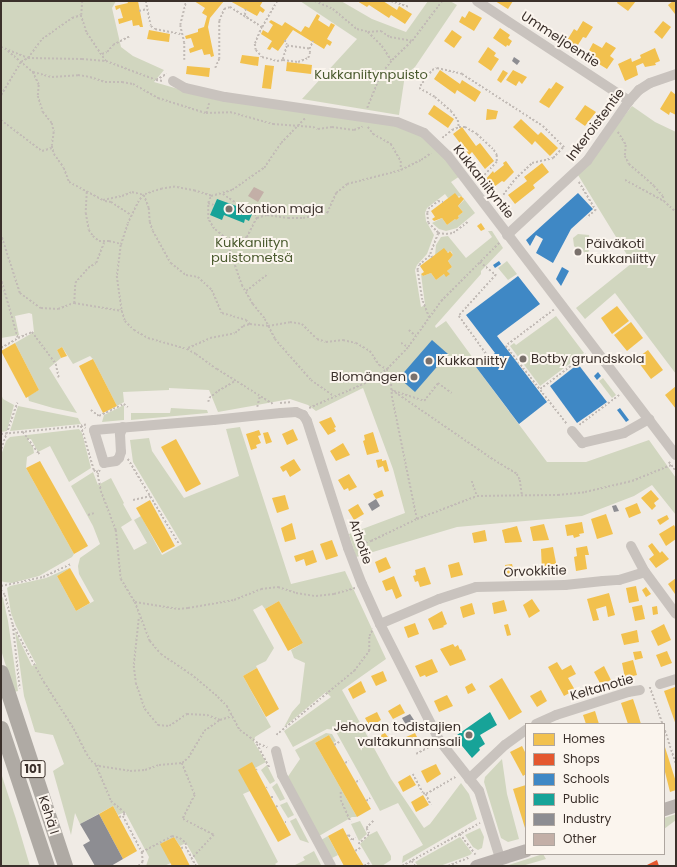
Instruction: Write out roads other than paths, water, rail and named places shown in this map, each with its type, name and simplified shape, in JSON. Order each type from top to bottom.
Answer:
[{"type":"highway","name":"Kehä I","points":[[1,672],[65,866]]},
{"type":"highway","name":"Kehä I","points":[[1,728],[47,866]]},
{"type":"main road","points":[[665,809],[676,805]]},
{"type":"main road","points":[[473,860],[500,858],[525,850]]},
{"type":"street","name":"Ummeljoentie","points":[[477,1],[629,101]]},
{"type":"street","name":"Inkeroistentie","points":[[505,238],[587,161],[629,101],[639,90],[650,83],[676,74]]},
{"type":"street","name":"Kukkaniityntie","points":[[173,81],[185,88],[218,96],[397,122],[424,133],[448,156],[505,238],[649,419],[671,457]]},
{"type":"street","name":"Arhotie","points":[[123,428],[120,434],[121,452],[118,460],[103,467],[94,430],[281,413],[296,412],[304,415],[348,548],[376,624],[439,740],[470,778],[478,791],[500,858]]},
{"type":"street","points":[[572,431],[582,443],[624,433],[649,419]]},
{"type":"street","points":[[631,546],[645,572],[676,614]]},
{"type":"street","name":"Orvokkitie","points":[[376,624],[439,598],[468,589],[484,586],[565,585],[606,581],[629,577],[645,572]]},
{"type":"street","points":[[660,684],[676,679]]},
{"type":"street","name":"Keltanotie","points":[[538,723],[556,715],[628,692],[640,690]]},
{"type":"street","points":[[470,778],[505,745],[525,731]]},
{"type":"street","points":[[276,751],[282,775],[331,866]]},
{"type":"place","name":"Kontion maja","points":[[229,209]]},
{"type":"place","name":"Päiväkoti Kukkaniitty","points":[[578,252]]},
{"type":"place","name":"Botby grundskola","points":[[523,359]]},
{"type":"place","name":"Kukkaniitty","points":[[429,361]]},
{"type":"place","name":"Blomängen","points":[[414,377]]},
{"type":"place","name":"Jehovan todistajien valtakunnansali","points":[[469,735]]},
{"type":"park label","name":"Kukkaniitynpuisto","points":[[371,75]]},
{"type":"park label","name":"Kukkaniityn puistometsä","points":[[252,252]]}]
